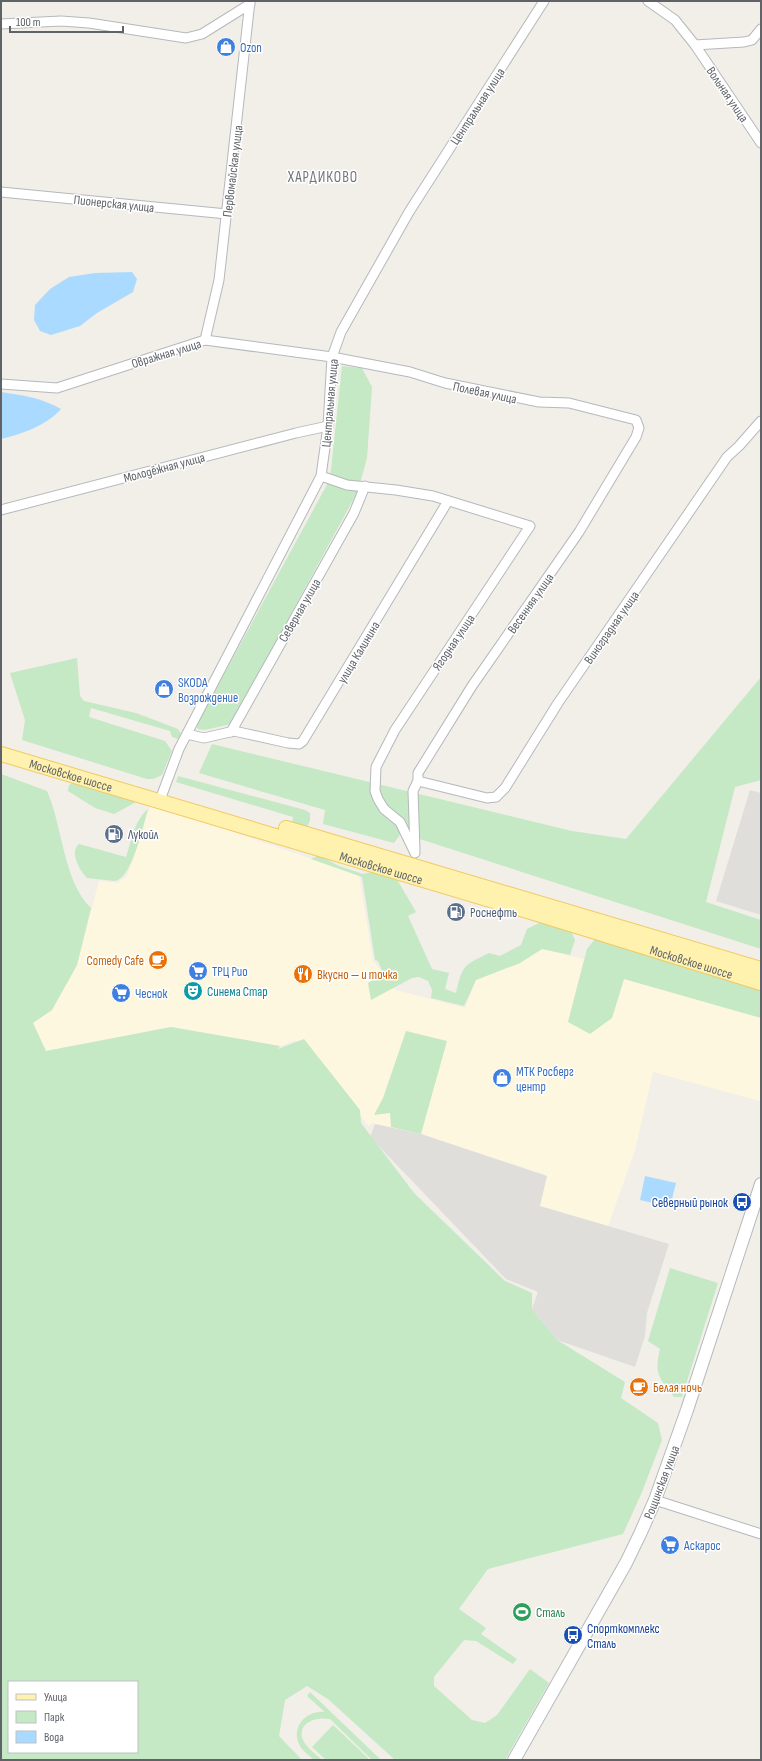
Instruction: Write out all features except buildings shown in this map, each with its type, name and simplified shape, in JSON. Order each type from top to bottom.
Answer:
[{"type":"main road","name":"Московское шоссе","points":[[1,745],[761,983]]},
{"type":"main road","name":"Московское шоссе","points":[[1,754],[161,796],[414,859],[761,969]]},
{"type":"main road","name":"Рощинская улица","points":[[514,1760],[626,1563],[655,1500],[687,1410],[761,1184]]},
{"type":"street","name":"Центральная улица","points":[[161,796],[187,734],[321,476],[328,426],[332,357],[341,332],[409,212],[544,1]]},
{"type":"street","name":"Вольная улица","points":[[648,1],[674,20],[695,45],[761,143]]},
{"type":"street","points":[[1,24],[61,21],[186,38],[202,34],[250,2]]},
{"type":"street","name":"Первомайская улица","points":[[205,340],[219,280],[250,2]]},
{"type":"street","points":[[695,45],[744,42],[752,40],[761,29]]},
{"type":"street","name":"Пионерская улица","points":[[1,192],[227,214]]},
{"type":"street","name":"Овражная улица","points":[[1,384],[57,388],[205,340],[332,357]]},
{"type":"street","name":"Полевая улица","points":[[332,357],[410,372],[445,384],[524,400],[550,403],[569,403],[634,418],[638,422]]},
{"type":"street","name":"Виноградная улица","points":[[418,781],[487,798],[496,797],[505,788],[558,704],[727,457],[761,421]]},
{"type":"street","name":"Весенняя улица","points":[[414,859],[413,791],[418,781],[418,773],[444,730],[575,538],[601,497],[636,437],[639,428],[638,422]]},
{"type":"street","name":"Молодёжная улица","points":[[1,510],[328,426]]},
{"type":"street","points":[[321,476],[347,485],[417,493],[448,501]]},
{"type":"street","name":"Северная улица","points":[[232,732],[354,513],[365,486]]},
{"type":"street","name":"Ягодная улица","points":[[414,859],[400,822],[384,809],[375,791],[376,767],[378,759],[395,730],[530,526],[448,501]]},
{"type":"street","name":"улица Калинина","points":[[232,732],[288,743],[299,744],[303,741],[448,501]]},
{"type":"street","points":[[187,734],[204,738],[232,732]]},
{"type":"street","points":[[655,1500],[761,1534]]},
{"type":"shaded area","points":[[750,790],[761,793],[761,915],[716,901]]},
{"type":"shaded area","points":[[151,804],[359,875],[373,961],[396,990],[465,1008],[476,980],[520,963],[542,949],[584,959],[568,1022],[612,1018],[624,979],[761,1018],[760,1101],[653,1072],[635,1150],[608,1226],[539,1206],[546,1175],[421,1134],[371,1123],[369,1126],[296,1040],[280,1046],[171,1027],[46,1051],[33,1023],[52,1010],[77,965],[99,881],[118,883],[127,876]]},
{"type":"shaded area","points":[[375,1124],[421,1134],[547,1176],[540,1206],[669,1244],[647,1313],[645,1336],[635,1367],[557,1340],[532,1309],[538,1292],[506,1279],[370,1137]]},
{"type":"green space","points":[[342,366],[362,368],[372,387],[367,458],[358,491],[231,724],[205,730],[198,729],[196,726],[330,479]]},
{"type":"green space","points":[[77,658],[80,696],[84,701],[136,713],[178,729],[181,734],[178,739],[172,737],[170,731],[91,708],[89,717],[165,741],[172,751],[162,775],[153,779],[147,779],[22,740],[25,720],[10,673]]},
{"type":"green space","points":[[761,677],[761,780],[735,787],[706,902],[761,920],[761,949],[401,833],[394,843],[323,824],[325,810],[199,773],[212,744],[572,831],[626,839]]},
{"type":"green space","points":[[1,774],[47,791],[57,821],[69,869],[82,897],[91,908],[77,965],[52,1010],[33,1023],[46,1051],[171,1027],[280,1046],[278,1049],[304,1039],[360,1110],[361,1123],[414,1193],[505,1281],[532,1293],[532,1309],[557,1340],[625,1382],[621,1398],[658,1423],[662,1440],[642,1492],[623,1534],[488,1569],[459,1609],[486,1628],[481,1634],[517,1659],[513,1664],[476,1641],[464,1640],[434,1677],[434,1686],[472,1720],[485,1723],[497,1715],[530,1669],[549,1683],[505,1760],[395,1760],[328,1699],[307,1686],[285,1700],[279,1736],[302,1760],[1,1760]]},
{"type":"green space","points":[[178,776],[305,810],[310,813],[310,820],[307,828],[292,824],[293,817],[176,782]]},
{"type":"green space","points":[[74,782],[134,798],[136,802],[114,814],[95,808],[68,791],[69,785]]},
{"type":"green space","points":[[148,809],[132,861],[121,877],[115,881],[87,878],[81,871],[75,856],[76,847],[79,844],[126,857],[136,825]]},
{"type":"green space","points":[[319,855],[339,866],[363,874],[376,871],[395,876],[416,912],[408,916],[432,969],[449,973],[445,989],[456,993],[460,976],[465,967],[489,953],[500,956],[521,945],[527,929],[541,922],[571,931],[575,940],[570,955],[542,949],[520,963],[476,980],[464,1006],[431,998],[432,990],[428,981],[419,977],[412,978],[371,1000],[368,983],[383,973],[378,961],[375,960],[362,877],[311,859]]},
{"type":"green space","points":[[596,938],[761,990],[761,1018],[624,979],[612,1018],[590,1034],[568,1022],[587,949]]},
{"type":"green space","points":[[406,1031],[447,1041],[421,1134],[391,1127],[390,1113],[374,1115],[383,1098]]},
{"type":"green space","points":[[670,1268],[718,1283],[682,1397],[674,1397],[661,1380],[658,1370],[660,1349],[648,1341]]},
{"type":"green space","points":[[310,1692],[380,1760],[372,1760],[330,1719],[324,1718],[312,1720],[304,1726],[302,1730],[302,1736],[306,1745],[322,1760],[314,1760],[304,1751],[299,1744],[297,1737],[299,1725],[307,1716],[318,1712],[325,1712],[307,1696]]},
{"type":"green space","points":[[333,1725],[368,1758],[367,1760],[326,1760],[312,1747]]},
{"type":"water","points":[[132,272],[137,279],[133,292],[97,313],[80,326],[51,335],[40,331],[34,320],[35,305],[50,289],[69,277],[95,273]]},
{"type":"water","points":[[1,392],[39,400],[61,409],[49,420],[34,428],[1,439]]},
{"type":"water","points":[[645,1176],[676,1183],[670,1207],[640,1200]]},
{"type":"place","name":"Ozon","points":[[226,47]]},
{"type":"place","name":"SKODA Возрождение","points":[[164,689]]},
{"type":"place","name":"Лукойл","points":[[114,834]]},
{"type":"place","name":"Роснефть","points":[[456,912]]},
{"type":"place","name":"Comedy Cafe","points":[[158,960]]},
{"type":"place","name":"ТРЦ Рио","points":[[198,971]]},
{"type":"place","name":"Вкусно — и точка","points":[[303,974]]},
{"type":"place","name":"Синема Стар","points":[[193,991]]},
{"type":"place","name":"Чеснок","points":[[121,993]]},
{"type":"place","name":"МТК Росберг центр","points":[[502,1078]]},
{"type":"place","name":"Северный рынок","points":[[742,1202]]},
{"type":"place","name":"Белая ночь","points":[[639,1387]]},
{"type":"place","name":"Аскарос","points":[[670,1545]]},
{"type":"place","name":"Сталь","points":[[522,1612]]},
{"type":"place","name":"Спорткомплекс Сталь","points":[[573,1635]]},
{"type":"district","name":"ХАРДИКОВО","points":[[323,177]]}]
